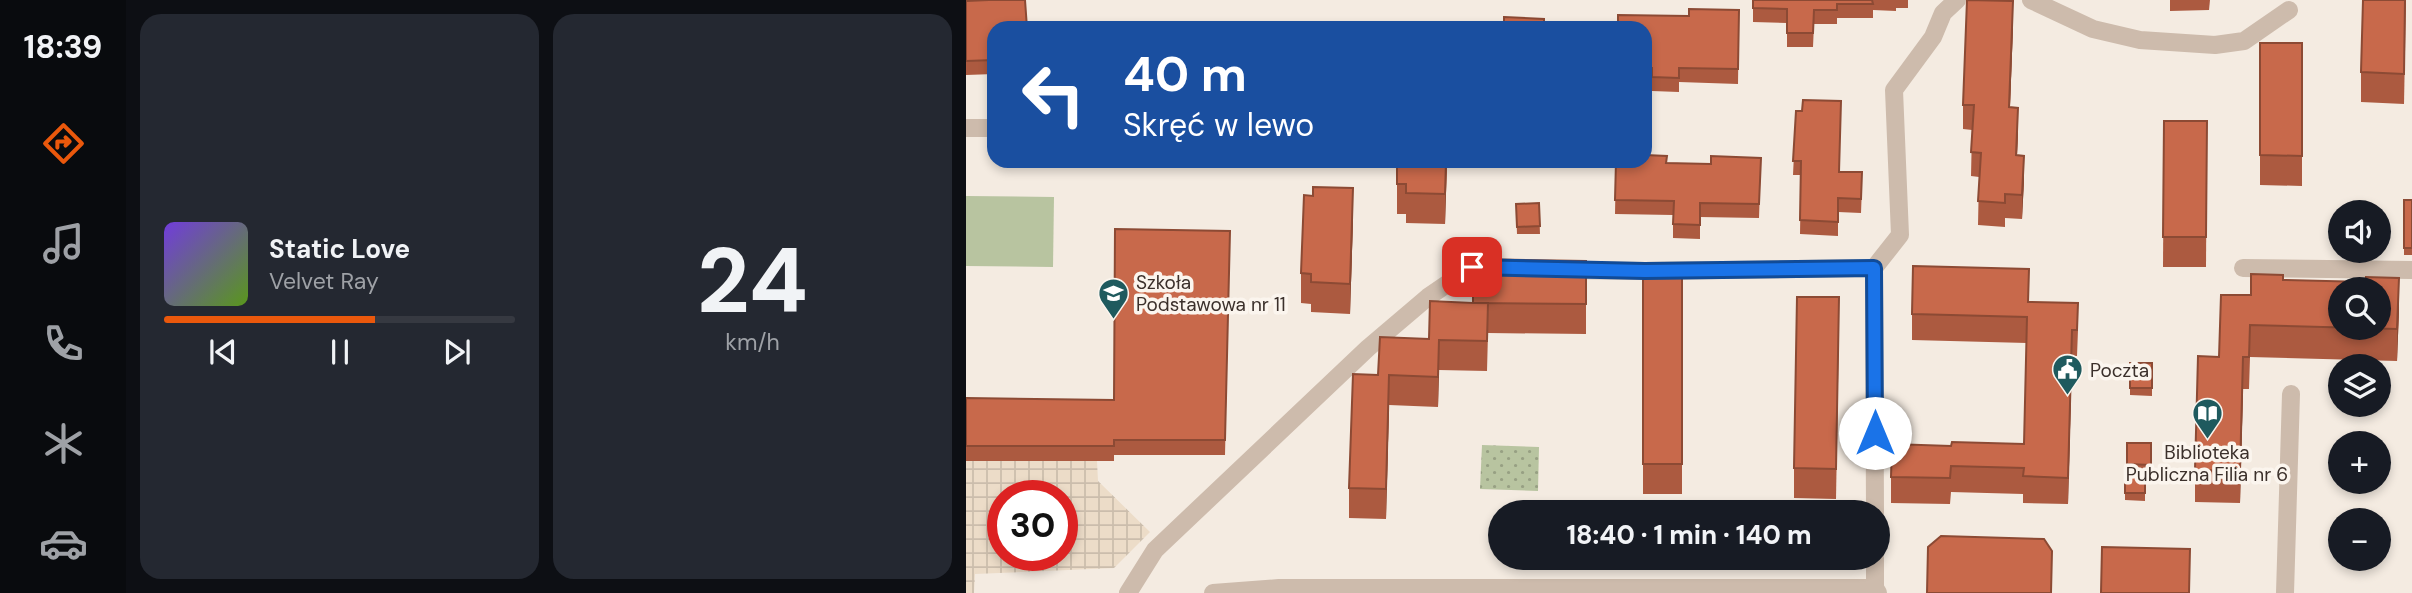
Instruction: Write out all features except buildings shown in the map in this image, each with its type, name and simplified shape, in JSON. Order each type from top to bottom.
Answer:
[{"type":"street","points":[[1875,500],[1874,268],[1900,235],[1894,90],[1933,37],[1943,13],[1957,0]]},
{"type":"street","points":[[2031,0],[2093,29],[2140,40],[2216,45],[2244,41],[2289,10]]},
{"type":"street","points":[[966,128],[987,128]]},
{"type":"street","points":[[1128,593],[1155,550],[1368,348],[1428,297],[1472,267],[1513,268]]},
{"type":"street","points":[[1540,269],[1645,271],[1874,268]]},
{"type":"street","points":[[2243,268],[2412,270]]},
{"type":"street","points":[[2285,593],[2291,394]]},
{"type":"street","points":[[1213,593],[1279,588],[1877,591],[1876,570]]},
{"type":"green space","points":[[966,196],[1054,197],[1053,267],[966,266]]},
{"type":"green space","points":[[1482,445],[1539,447],[1538,491],[1480,489]]},
{"type":"shaded area","points":[[966,461],[1097,461],[1098,481],[1150,532],[1114,568],[1078,570],[1078,480],[987,480],[987,571],[1044,571],[975,574],[974,593],[966,593]]},
{"type":"place","name":"Szkoła Podstawowa nr 11","points":[[1113,320]]},
{"type":"place","name":"Poczta","points":[[2067,397]]},
{"type":"place","name":"Biblioteka Publiczna Filia nr 6","points":[[2207,440]]},
{"type":"route","points":[[1472,267],[1645,271],[1874,268],[1875,433]]}]
